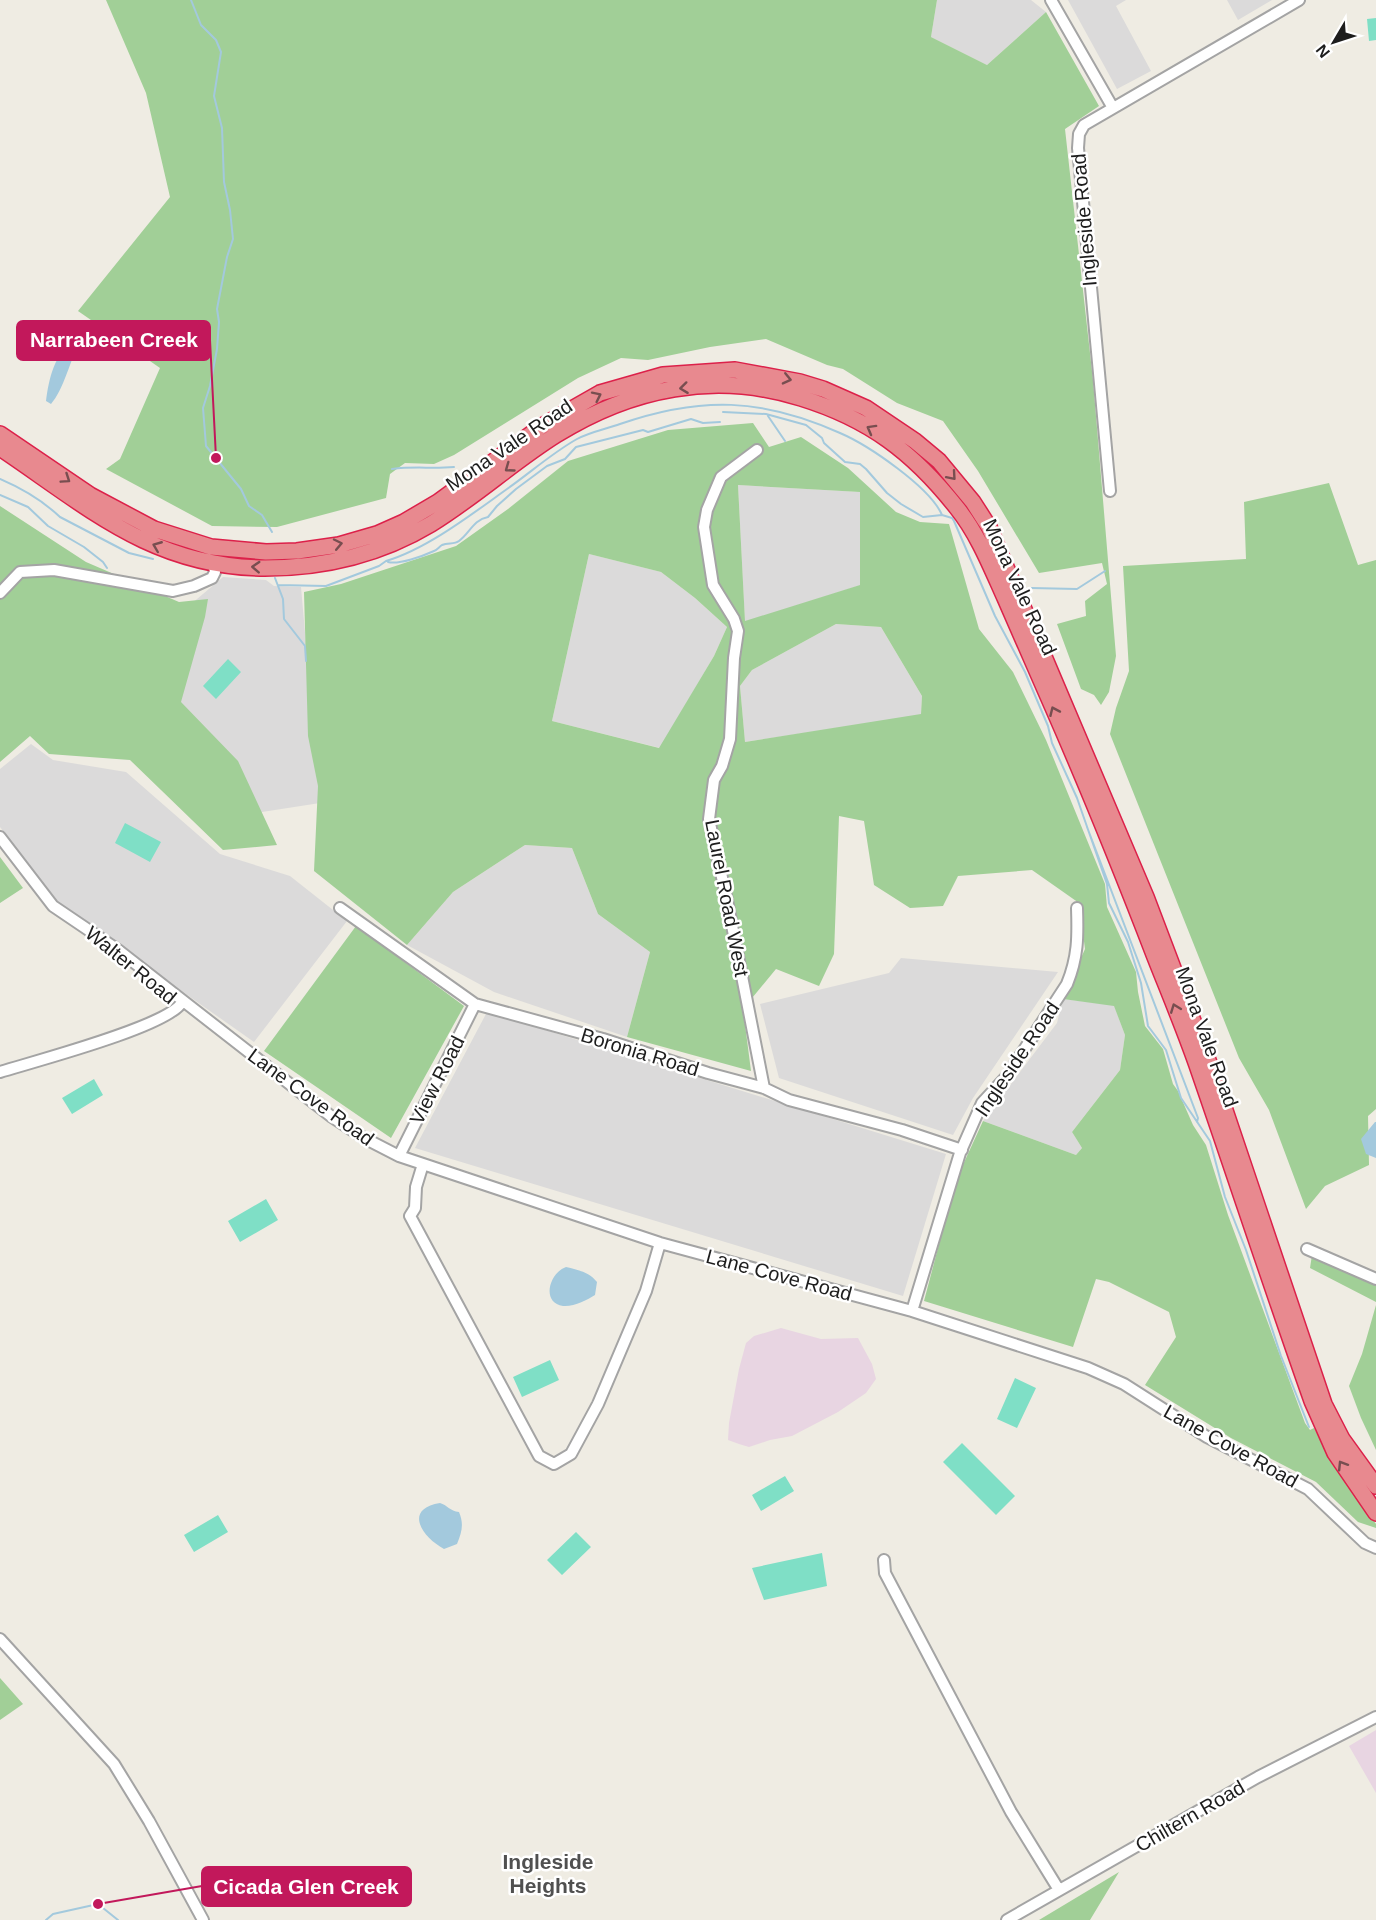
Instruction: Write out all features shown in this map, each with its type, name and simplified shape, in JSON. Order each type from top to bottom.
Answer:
[{"type":"highway","name":"Mona Vale Road","points":[[0,434],[90,495],[154,529],[211,547],[280,552],[339,545],[377,534],[404,522],[438,502],[548,422],[600,393],[663,375],[735,369],[800,382],[823,389],[866,408],[915,441],[939,461],[989,527],[1146,897],[1209,1063],[1324,1404],[1342,1439],[1376,1486]]},
{"type":"highway","name":"Mona Vale Road","points":[[0,448],[109,523],[163,549],[213,562],[264,568],[314,566],[367,553],[431,524],[555,435],[601,410],[651,392],[699,386],[754,387],[793,395],[834,408],[878,432],[918,462],[961,512],[988,561],[1093,799],[1197,1066],[1312,1401],[1335,1452],[1376,1513]]},
{"type":"street","points":[[1051,0],[1113,108]]},
{"type":"street","name":"Ingleside Road","points":[[1110,491],[1077,141],[1084,125],[1299,0]]},
{"type":"street","name":"Laurel Road West","points":[[757,450],[721,477],[707,510],[704,527],[713,585],[734,619],[738,631],[734,658],[730,739],[722,766],[714,780],[709,819],[764,1088]]},
{"type":"street","points":[[0,593],[20,572],[54,570],[173,591],[194,586],[212,578],[215,572],[213,562]]},
{"type":"street","name":"Walter Road","points":[[0,837],[52,906],[118,950],[182,1002],[174,1011],[126,1034],[0,1072]]},
{"type":"street","name":"Boronia Road","points":[[340,908],[476,1004],[603,1039],[708,1073],[764,1088],[789,1100],[962,1150]]},
{"type":"street","name":"Ingleside Road","points":[[912,1311],[962,1150],[982,1103],[1006,1076],[1067,984],[1074,968],[1079,941],[1077,908]]},
{"type":"street","name":"Lane Cove Road","points":[[182,1002],[332,1117],[364,1138],[399,1156],[660,1243],[912,1311],[1088,1368],[1124,1384],[1207,1437],[1308,1489],[1369,1546],[1376,1548]]},
{"type":"street","name":"View Road","points":[[399,1156],[476,1004]]},
{"type":"street","points":[[423,1164],[416,1187],[415,1208],[410,1216],[539,1456],[554,1464],[571,1454],[598,1404],[646,1291],[660,1243]]},
{"type":"street","points":[[1307,1249],[1376,1279]]},
{"type":"street","points":[[884,1560],[885,1573],[923,1647],[1011,1812],[1059,1890]]},
{"type":"street","points":[[0,1639],[114,1764],[149,1821],[203,1920]]},
{"type":"street","name":"Chiltern Road","points":[[1007,1920],[1258,1777],[1376,1717]]},
{"type":"shaded area","points":[[937,0],[1031,0],[1046,12],[987,65],[931,37]]},
{"type":"shaded area","points":[[1068,0],[1126,0],[1116,6],[1151,71],[1117,89]]},
{"type":"shaded area","points":[[1227,0],[1272,0],[1238,20]]},
{"type":"shaded area","points":[[738,485],[860,492],[861,585],[745,622]]},
{"type":"shaded area","points":[[589,554],[661,572],[727,627],[714,656],[660,748],[552,721]]},
{"type":"shaded area","points":[[223,577],[266,580],[274,586],[301,587],[320,803],[250,814],[0,637],[190,605]]},
{"type":"shaded area","points":[[836,624],[881,627],[922,696],[921,715],[745,742],[740,686],[752,670]]},
{"type":"shaded area","points":[[31,744],[53,760],[126,772],[220,854],[290,876],[347,921],[254,1042],[58,904],[0,827],[0,769]]},
{"type":"shaded area","points":[[525,845],[572,848],[598,914],[650,952],[627,1037],[494,992],[407,945],[453,892]]},
{"type":"shaded area","points":[[901,958],[1058,972],[973,1098],[953,1135],[779,1078],[760,1004],[889,973]]},
{"type":"shaded area","points":[[1063,999],[1114,1005],[1125,1035],[1120,1070],[1072,1132],[1082,1148],[1076,1155],[983,1121],[1057,1023]]},
{"type":"shaded area","points":[[487,1012],[946,1154],[903,1296],[415,1148]]},
{"type":"shaded area","points":[[781,1328],[821,1339],[858,1338],[872,1364],[876,1379],[866,1393],[838,1412],[792,1436],[749,1447],[728,1440],[739,1369],[746,1343],[754,1336]]},
{"type":"shaded area","points":[[1376,1730],[1376,1793],[1349,1746]]},
{"type":"green space","points":[[106,0],[937,0],[931,37],[987,65],[1046,12],[1099,106],[1065,129],[1093,380],[1116,656],[1109,692],[1101,705],[1094,695],[1081,689],[1057,624],[1086,616],[1085,601],[1107,584],[1102,563],[1039,573],[978,471],[943,421],[897,403],[843,369],[827,365],[766,339],[710,347],[648,360],[621,358],[578,378],[454,455],[434,464],[405,463],[390,474],[386,498],[277,527],[212,526],[106,469],[120,459],[160,368],[78,311],[170,197],[146,93]]},
{"type":"green space","points":[[1376,18],[1376,40],[1369,41],[1367,19]]},
{"type":"green space","points":[[753,423],[769,447],[801,437],[848,468],[896,512],[920,522],[949,524],[979,629],[1013,672],[1046,740],[1105,884],[1107,907],[1136,972],[1145,1026],[1163,1049],[1173,1084],[1193,1125],[1206,1145],[1228,1215],[1305,1423],[1310,1430],[1314,1428],[1337,1470],[1376,1524],[1376,1528],[1358,1522],[1316,1482],[1231,1438],[1145,1385],[1176,1337],[1169,1312],[1109,1282],[1096,1279],[1073,1347],[924,1301],[956,1180],[983,1121],[1076,1155],[1082,1148],[1072,1132],[1120,1070],[1125,1035],[1114,1006],[1063,999],[1085,949],[1079,903],[1032,870],[958,876],[943,906],[910,908],[874,885],[864,821],[839,816],[834,954],[819,986],[776,969],[743,1009],[751,1071],[627,1037],[650,952],[598,914],[572,848],[525,845],[453,892],[407,945],[314,871],[318,786],[308,736],[304,592],[341,584],[456,546],[508,509],[568,461],[668,430]],"holes":[[[738,485],[860,492],[860,585],[745,621]],[[589,554],[661,572],[727,627],[714,656],[659,748],[552,721]],[[836,624],[881,627],[922,696],[921,714],[745,742],[740,686],[752,670]]]},
{"type":"green space","points":[[1329,483],[1358,565],[1376,560],[1376,1109],[1368,1116],[1369,1165],[1325,1186],[1306,1209],[1269,1110],[1239,1058],[1110,734],[1129,671],[1123,566],[1246,559],[1244,502]]},
{"type":"green space","points":[[0,506],[86,562],[179,602],[208,599],[181,702],[238,761],[277,845],[223,850],[130,760],[49,754],[30,736],[0,762]]},
{"type":"green space","points":[[228,659],[241,672],[216,699],[203,686]]},
{"type":"green space","points":[[125,823],[161,842],[150,862],[115,843]]},
{"type":"green space","points":[[0,857],[23,888],[0,903]]},
{"type":"green space","points":[[356,926],[464,1006],[391,1138],[264,1051]]},
{"type":"green space","points":[[94,1079],[103,1095],[72,1114],[62,1098]]},
{"type":"green space","points":[[266,1199],[278,1220],[240,1242],[228,1221]]},
{"type":"green space","points":[[1312,1255],[1376,1286],[1376,1302],[1310,1268]]},
{"type":"green space","points":[[1376,1305],[1376,1450],[1349,1386],[1362,1354]]},
{"type":"green space","points":[[550,1360],[559,1380],[522,1397],[513,1377]]},
{"type":"green space","points":[[1015,1378],[1036,1388],[1017,1428],[997,1419]]},
{"type":"green space","points":[[962,1443],[1015,1496],[996,1515],[943,1462]]},
{"type":"green space","points":[[785,1476],[794,1491],[761,1511],[752,1495]]},
{"type":"green space","points":[[218,1515],[228,1532],[194,1552],[184,1535]]},
{"type":"green space","points":[[576,1532],[591,1547],[562,1575],[547,1560]]},
{"type":"green space","points":[[822,1553],[827,1586],[764,1600],[752,1568]]},
{"type":"green space","points":[[0,1678],[23,1704],[0,1720]]},
{"type":"green space","points":[[1119,1872],[1090,1920],[1039,1920]]},
{"type":"water","points":[[74,340],[79,344],[56,398],[51,404],[46,401],[54,368],[67,346]]},
{"type":"water","points":[[1375,1122],[1376,1158],[1366,1154],[1361,1139]]},
{"type":"water","points":[[566,1267],[583,1272],[594,1279],[597,1282],[595,1295],[572,1305],[556,1304],[550,1294],[550,1288],[555,1275]]},
{"type":"water","points":[[440,1503],[459,1512],[462,1524],[457,1544],[444,1549],[423,1531],[419,1517],[422,1511],[429,1506]]},
{"type":"waterway","points":[[191,0],[201,25],[216,40],[221,52],[214,96],[222,128],[224,182],[233,239],[227,257],[217,309],[219,322],[217,349],[203,408],[206,446],[241,489],[249,506],[262,515],[272,532]]},
{"type":"waterway","points":[[278,585],[326,586],[379,566],[449,530],[577,439],[650,415],[705,405],[757,407],[811,421],[840,433],[866,447],[912,480],[925,492],[942,515]]},
{"type":"waterway","points":[[723,412],[766,414],[806,425],[845,462],[860,464],[887,493],[901,504],[923,517],[942,515],[954,521],[995,616],[1025,672],[1048,726],[1052,743],[1077,798],[1107,884],[1109,903],[1128,942],[1141,983],[1148,1026],[1166,1050],[1181,1098],[1210,1141],[1225,1197],[1246,1250],[1281,1356],[1309,1427]]},
{"type":"waterway","points":[[768,416],[785,441]]},
{"type":"waterway","points":[[388,562],[411,560],[435,551],[444,544],[457,542],[479,521],[488,517],[516,489],[547,466],[565,459],[576,447],[643,430],[648,432],[691,419],[703,423],[720,422]]},
{"type":"waterway","points":[[392,469],[454,467]]},
{"type":"waterway","points":[[0,479],[32,495],[60,517],[129,553],[153,559]]},
{"type":"waterway","points":[[0,495],[28,507],[48,526],[84,547],[107,568]]},
{"type":"waterway","points":[[1031,588],[1077,589],[1105,571]]},
{"type":"waterway","points":[[275,578],[283,599],[284,619],[305,646],[306,661]]},
{"type":"waterway","points":[[1087,827],[1198,1118],[1197,1122]]},
{"type":"waterway","points":[[46,1920],[53,1914],[98,1904],[118,1920]]},
{"type":"place","name":"Narrabeen Creek","points":[[216,458]]},
{"type":"place","name":"Cicada Glen Creek","points":[[98,1904]]},
{"type":"district","name":"Ingleside Heights","points":[[548,1873]]}]
